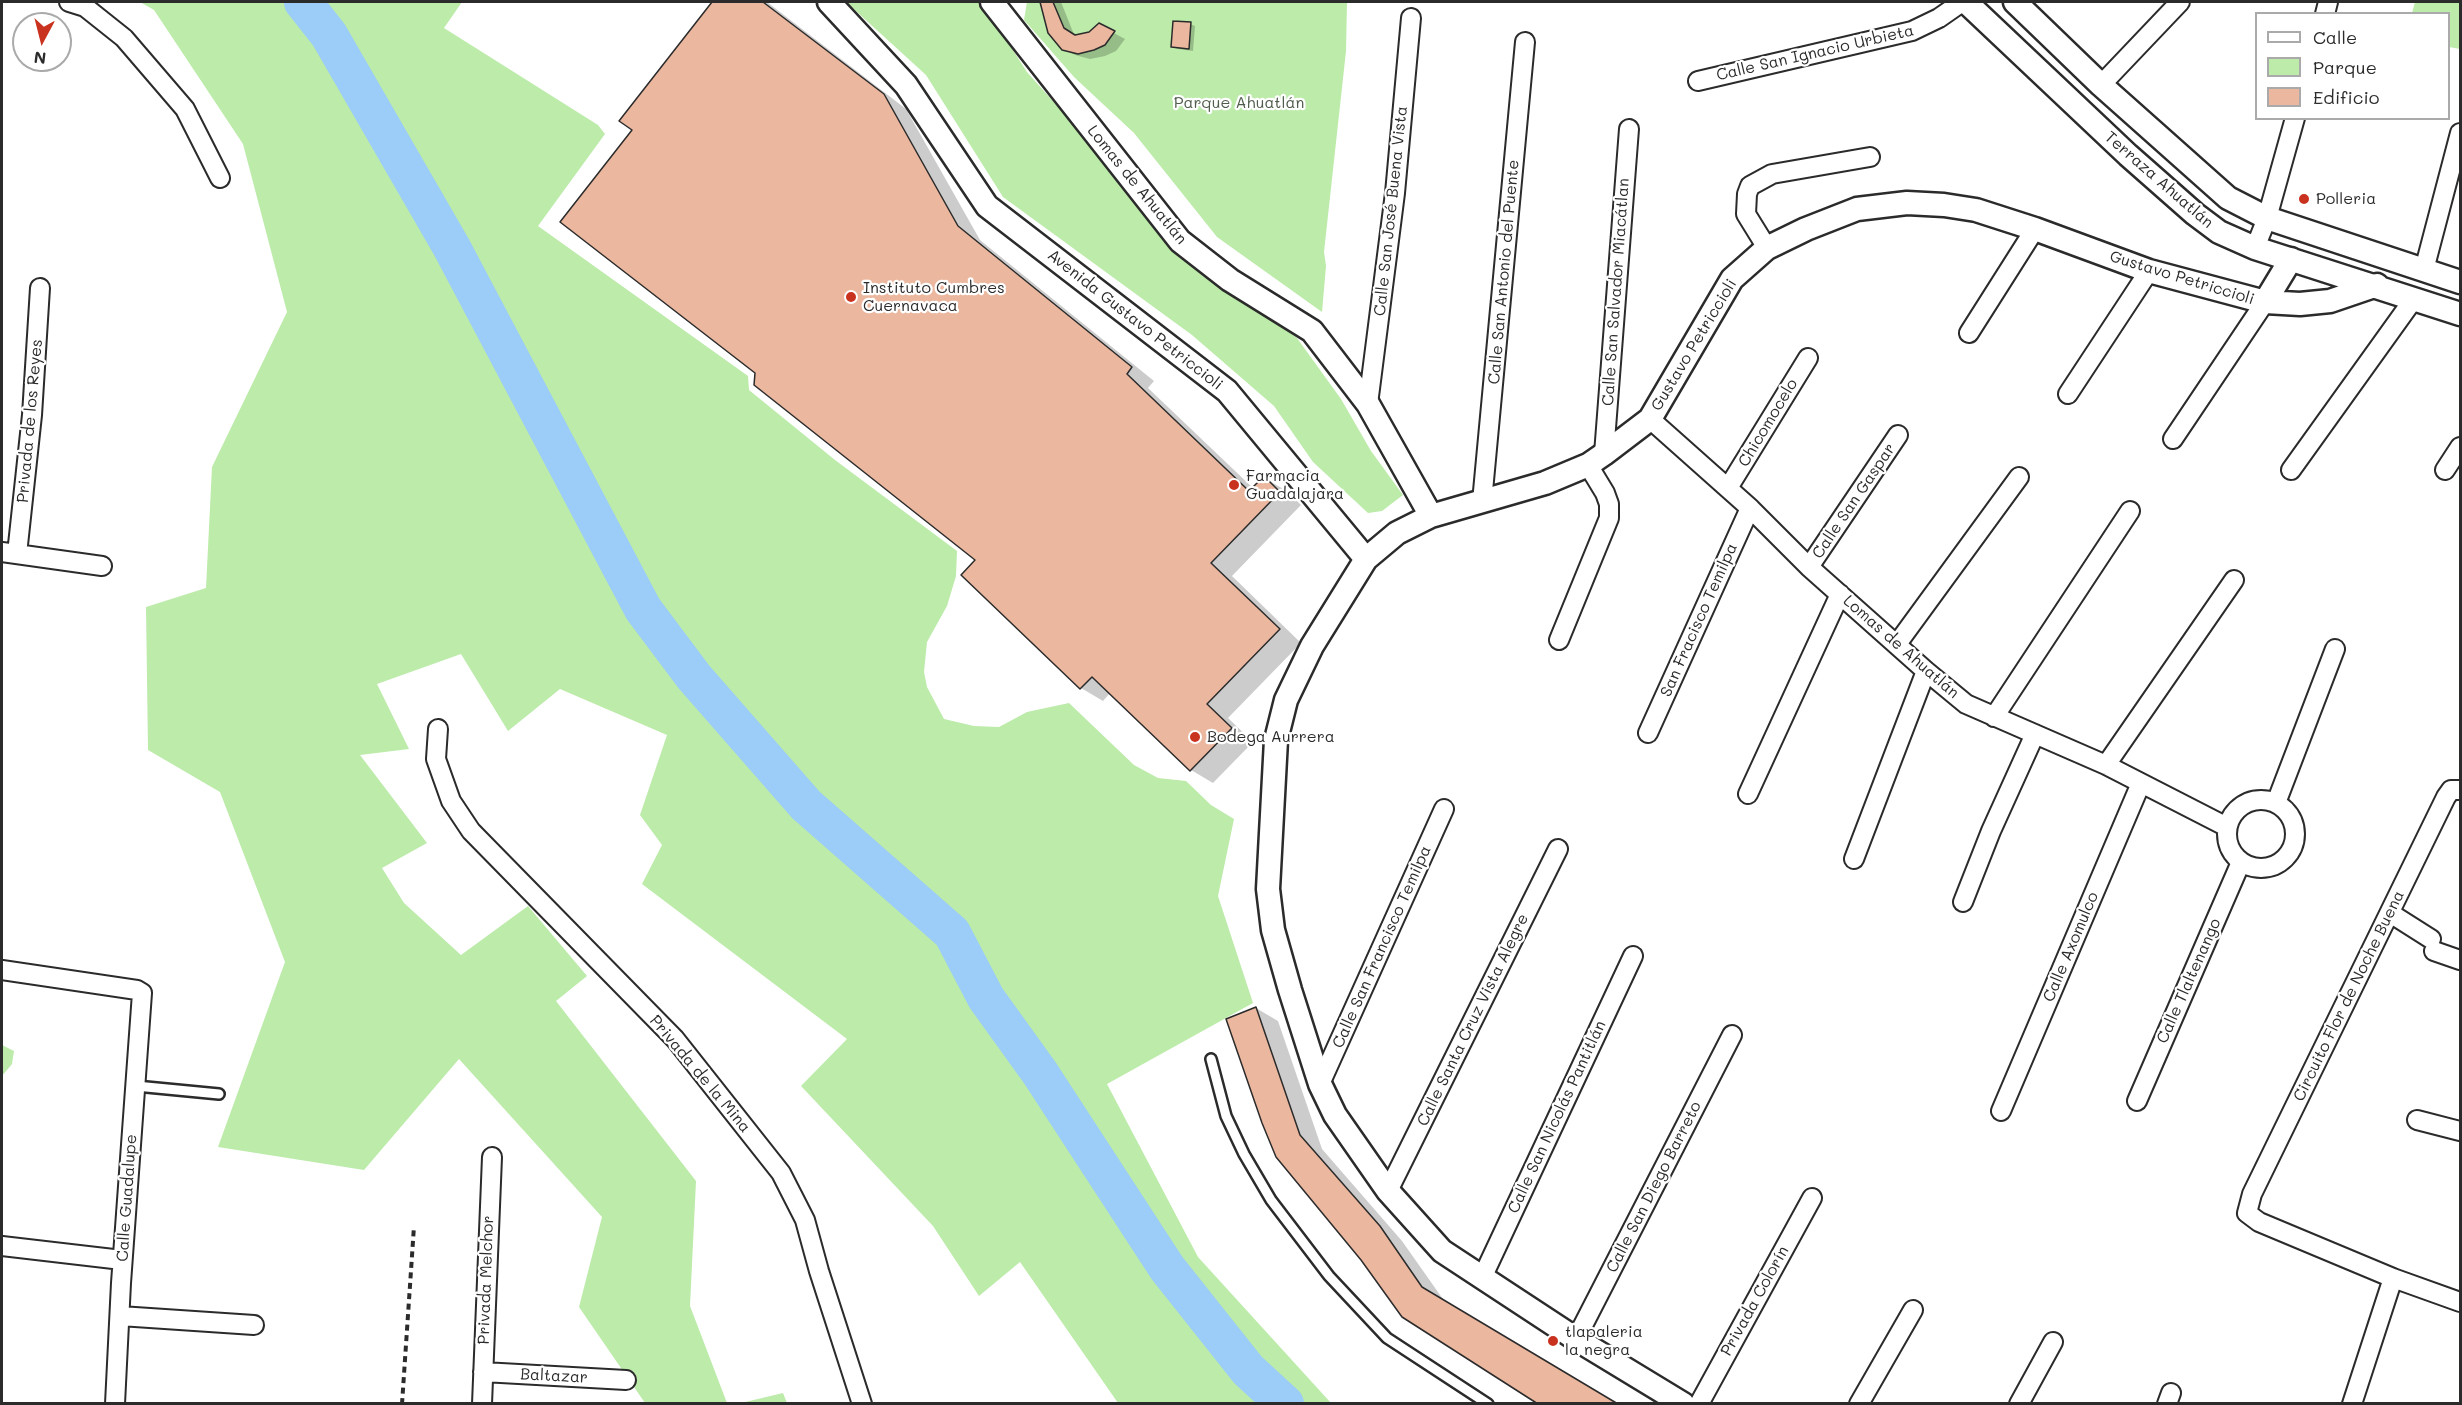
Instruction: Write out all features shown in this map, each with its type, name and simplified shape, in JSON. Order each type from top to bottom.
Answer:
[{"type":"street","points":[[69,2],[85,7],[124,38],[185,109],[220,178]]},
{"type":"street","name":"Avenida Gustavo Petriccioli","points":[[829,2],[906,85],[987,206],[1227,391],[1366,559]]},
{"type":"street","name":"Calle San Ignacio Urbieta","points":[[1698,81],[1912,31],[1939,18],[1962,2]]},
{"type":"street","name":"Terraza Ahuatlán","points":[[1966,2],[2128,155],[2219,232],[2255,248],[2377,285],[2413,300],[2460,314]]},
{"type":"street","name":"Terraza Ahuatlán","points":[[2015,2],[2101,85],[2228,198],[2267,218],[2460,282]]},
{"type":"street","points":[[2101,85],[2180,2]]},
{"type":"street","name":"Lomas de Ahuatlán","points":[[997,4],[1180,241],[1230,280],[1312,331],[1368,404],[1431,516]]},
{"type":"street","name":"Calle San José Buena Vista","points":[[1368,404],[1395,193],[1411,18]]},
{"type":"street","name":"Calle San Antonio del Puente","points":[[1482,502],[1525,42]]},
{"type":"street","points":[[2255,248],[2267,218],[2294,120]]},
{"type":"street","name":"Calle San Salvador Miacátlan","points":[[1596,459],[1629,129]]},
{"type":"street","points":[[2424,270],[2460,133]]},
{"type":"street","points":[[1767,248],[1746,214],[1747,194],[1750,186],[1772,174],[1870,157]]},
{"type":"street","name":"Gustavo Petriccioli","points":[[1366,559],[1397,533],[1431,516],[1545,483],[1596,459],[1650,419],[1732,279],[1767,248],[1806,229],[1857,209],[1907,203],[1976,210],[2149,271],[2265,302],[2290,259]]},
{"type":"street","points":[[1969,333],[2035,229]]},
{"type":"street","points":[[2068,394],[2149,271]]},
{"type":"street","points":[[2173,438],[2265,302],[2300,304],[2330,301],[2377,285]]},
{"type":"street","name":"Privada de los Reyes","points":[[10,553],[32,414],[40,288]]},
{"type":"street","points":[[2291,470],[2413,300]]},
{"type":"street","name":"Chicomocelo","points":[[1728,488],[1808,358]]},
{"type":"street","name":"Lomas de Ahuatlán","points":[[1650,419],[1750,508],[1809,567],[1966,704],[2106,765],[2227,827]]},
{"type":"street","name":"Calle San Gaspar","points":[[1809,567],[1898,435]]},
{"type":"street","points":[[2445,470],[2460,447]]},
{"type":"street","points":[[1559,640],[1609,518],[1609,504],[1596,459]]},
{"type":"street","points":[[1897,644],[2019,477]]},
{"type":"street","name":"San Fracisco Temilpa","points":[[1648,733],[1750,508]]},
{"type":"street","points":[[1994,717],[2130,511]]},
{"type":"street","points":[[10,553],[102,566]]},
{"type":"street","points":[[1366,559],[1312,646],[1286,700],[1276,740],[1268,889],[1273,930],[1320,1084],[1335,1115],[1388,1191],[1442,1251],[1576,1339],[1683,1404]]},
{"type":"street","points":[[2106,765],[2234,580]]},
{"type":"street","points":[[1748,794],[1840,594]]},
{"type":"street","points":[[2276,803],[2335,649]]},
{"type":"street","points":[[1854,859],[1926,671]]},
{"type":"street","name":"Privada de la Mina","points":[[438,729],[436,759],[451,801],[471,831],[675,1039],[781,1173],[805,1220],[862,1404]]},
{"type":"street","points":[[1963,902],[1991,831],[2035,734]]},
{"type":"street","name":"Calle Axomulco","points":[[2001,1111],[2141,783]]},
{"type":"street","name":"Circuito Flor de Noche Buena","points":[[2393,1278],[2259,1222],[2247,1213],[2252,1194],[2446,797],[2451,790],[2460,790]]},
{"type":"street","points":[[2256,800],[2276,803],[2290,816],[2296,833],[2291,852],[2277,864],[2259,868],[2241,862],[2229,847],[2227,827],[2237,809],[2256,800]]},
{"type":"street","name":"Calle San Francisco Temilpa","points":[[1320,1084],[1444,809]]},
{"type":"street","name":"Calle Santa Cruz Vista Alegre","points":[[1388,1191],[1558,849]]},
{"type":"street","name":"Calle Tlaltenango","points":[[2136,1101],[2241,862]]},
{"type":"street","points":[[2387,919],[2458,959]]},
{"type":"street","name":"Calle San Nicolás Pantitlán","points":[[1482,1278],[1633,956]]},
{"type":"street","name":"Calle Guadalupe","points":[[2,970],[137,990],[142,993],[122,1260],[115,1404]]},
{"type":"street","name":"Calle San Diego Barreto","points":[[1576,1339],[1732,1035]]},
{"type":"street","points":[[2417,1120],[2460,1131]]},
{"type":"street","name":"Privada Melchor","points":[[482,1404],[492,1157]]},
{"type":"street","name":"Privada Colorín","points":[[1699,1404],[1812,1198]]},
{"type":"street","points":[[2,1246],[122,1260]]},
{"type":"street","points":[[2352,1404],[2393,1278],[2460,1302]]},
{"type":"street","points":[[1859,1404],[1913,1310]]},
{"type":"street","points":[[120,1316],[254,1325]]},
{"type":"street","points":[[2019,1404],[2053,1342]]},
{"type":"street","name":"Baltazar","points":[[483,1372],[626,1380]]},
{"type":"lane","points":[[1211,1059],[1226,1116],[1244,1155],[1271,1200],[1329,1276],[1387,1338],[1488,1404]]},
{"type":"lane","points":[[135,1086],[219,1094]]},
{"type":"path","points":[[402,1404],[414,1226]]},
{"type":"green space","points":[[140,2],[462,2],[444,28],[598,125],[605,134],[538,226],[748,376],[749,390],[835,460],[957,551],[956,576],[947,606],[927,642],[924,672],[927,687],[944,719],[974,726],[999,727],[1027,712],[1069,703],[1134,765],[1158,778],[1186,781],[1211,805],[1234,819],[1218,896],[1253,1003],[1107,1084],[1198,1257],[1331,1403],[1118,1403],[1020,1262],[979,1296],[933,1226],[801,1086],[847,1039],[642,884],[662,845],[640,815],[667,735],[560,689],[508,731],[461,654],[377,684],[409,749],[360,755],[427,843],[382,868],[404,903],[461,955],[528,906],[587,976],[556,1001],[696,1181],[690,1306],[727,1403],[645,1403],[579,1307],[602,1217],[459,1059],[364,1170],[218,1147],[285,962],[220,792],[148,750],[146,607],[206,588],[212,467],[287,312],[243,144],[154,10]]},
{"type":"green space","points":[[846,2],[982,2],[1027,72],[1125,182],[1161,238],[1297,338],[1341,399],[1371,451],[1403,495],[1382,511],[1368,513],[1313,462],[1274,406],[1192,335],[1003,197],[926,75]]},
{"type":"green space","name":"Parque Ahuatlán","points":[[1027,2],[1347,2],[1346,51],[1324,252],[1326,266],[1322,312],[1217,237],[1134,133],[1074,77],[1024,20]]},
{"type":"green space","points":[[2415,2],[2460,2],[2460,49],[2450,47],[2450,12],[2412,12]]},
{"type":"green space","points":[[2,1045],[14,1051],[12,1064],[2,1076]]},
{"type":"green space","points":[[783,1393],[787,1403],[741,1403]]},
{"type":"building","name":"Instituto Cumbres Cuernavaca","points":[[712,2],[763,2],[884,94],[958,226],[1132,367],[1127,374],[1249,491],[1264,476],[1280,492],[1211,563],[1280,629],[1207,704],[1232,728],[1190,771],[1092,677],[1080,689],[961,575],[975,560],[754,385],[755,373],[560,222],[632,130],[619,121]]},
{"type":"building","points":[[1040,2],[1053,2],[1064,28],[1075,35],[1089,32],[1099,23],[1115,31],[1105,45],[1094,50],[1078,54],[1062,50],[1048,33]]},
{"type":"building","points":[[1173,21],[1191,22],[1189,49],[1171,47]]},
{"type":"building","points":[[1256,1007],[1300,1135],[1380,1226],[1422,1287],[1618,1404],[1538,1404],[1402,1317],[1361,1260],[1276,1157],[1226,1019]]},
{"type":"waterway","points":[[303,2],[329,35],[452,248],[643,609],[694,677],[806,805],[952,933],[986,998],[1040,1073],[1167,1268],[1248,1370],[1285,1404]]},
{"type":"place","name":"Polleria","points":[[2304,199]]},
{"type":"place","name":"Instituto Cumbres Cuernavaca","points":[[851,297]]},
{"type":"place","name":"Farmacia Guadalajara","points":[[1234,485]]},
{"type":"place","name":"Bodega Aurrera","points":[[1195,737]]},
{"type":"place","name":"tlapaleria la negra","points":[[1553,1341]]}]
